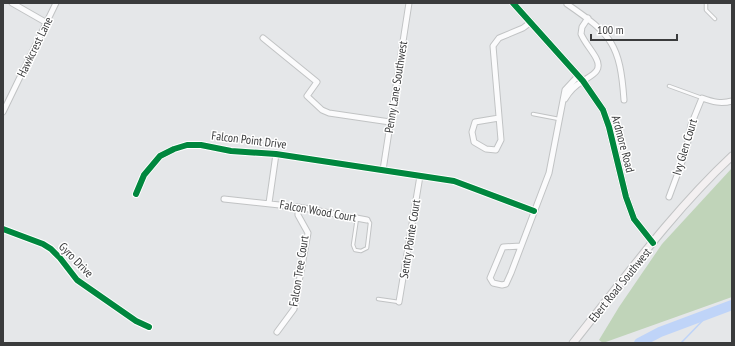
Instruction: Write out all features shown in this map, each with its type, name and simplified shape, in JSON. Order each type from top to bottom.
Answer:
[{"type":"main road","name":"Ebert Road Southwest","points":[[573,343],[694,192],[732,156]]},
{"type":"street","points":[[12,3],[46,23]]},
{"type":"street","name":"Hawkcrest Lane","points":[[3,112],[56,3]]},
{"type":"street","name":"Penny Lane Southwest","points":[[383,170],[409,3]]},
{"type":"street","name":"Ardmore Road","points":[[513,3],[583,81],[603,110],[610,127],[626,197],[634,219],[653,243]]},
{"type":"street","points":[[567,4],[603,30],[611,40],[617,54],[623,81],[624,100]]},
{"type":"street","points":[[564,100],[583,81],[593,77],[598,70],[595,57],[581,34],[582,27],[588,18]]},
{"type":"street","points":[[499,118],[475,122],[472,132],[474,142],[486,149],[496,150],[501,140],[493,46],[499,38],[523,28],[531,22]]},
{"type":"street","points":[[263,38],[317,82],[307,96],[322,110],[329,113],[390,122]]},
{"type":"street","points":[[521,246],[502,247],[490,278],[493,283],[502,285],[506,284],[521,246],[548,173],[565,90],[578,76]]},
{"type":"street","points":[[702,98],[712,102],[724,103],[732,101]]},
{"type":"street","name":"Ivy Glen Court","points":[[669,197],[686,151],[691,125],[702,98]]},
{"type":"street","name":"Falcon Point Drive","points":[[136,194],[150,165],[160,156],[174,149],[187,145],[202,145],[231,151],[254,151],[454,181],[471,186],[534,211]]},
{"type":"street","points":[[269,203],[276,154]]},
{"type":"street","name":"Sentry Pointe Court","points":[[400,302],[420,176]]},
{"type":"street","name":"Falcon Wood Court","points":[[224,199],[298,207],[367,220]]},
{"type":"street","name":"Falcon Tree Court","points":[[277,332],[294,309],[308,233],[298,215],[298,207]]},
{"type":"street","name":"Gyro Drive","points":[[3,229],[43,244],[51,249],[77,280],[136,321],[149,327]]},
{"type":"lane","points":[[706,3],[706,10],[715,19]]},
{"type":"lane","points":[[669,86],[702,98]]},
{"type":"lane","points":[[533,114],[559,119]]},
{"type":"lane","points":[[357,217],[353,245],[355,250],[362,251],[367,248],[370,223],[367,220]]},
{"type":"lane","points":[[378,299],[400,302]]},
{"type":"green space","points":[[732,168],[732,297],[603,343],[599,340],[619,307],[662,244]]},
{"type":"waterway","points":[[639,343],[660,332],[732,305]]},
{"type":"waterway","points":[[681,343],[709,314]]},
{"type":"cycle path","points":[[513,3],[583,81],[603,110],[609,127],[626,197],[634,219],[653,243]]},
{"type":"cycle path","points":[[136,194],[144,175],[160,156],[174,149],[187,145],[201,145],[231,151],[276,154],[454,181],[534,211]]},
{"type":"cycle path","points":[[3,229],[43,244],[51,249],[77,280],[136,321],[149,327]]}]
